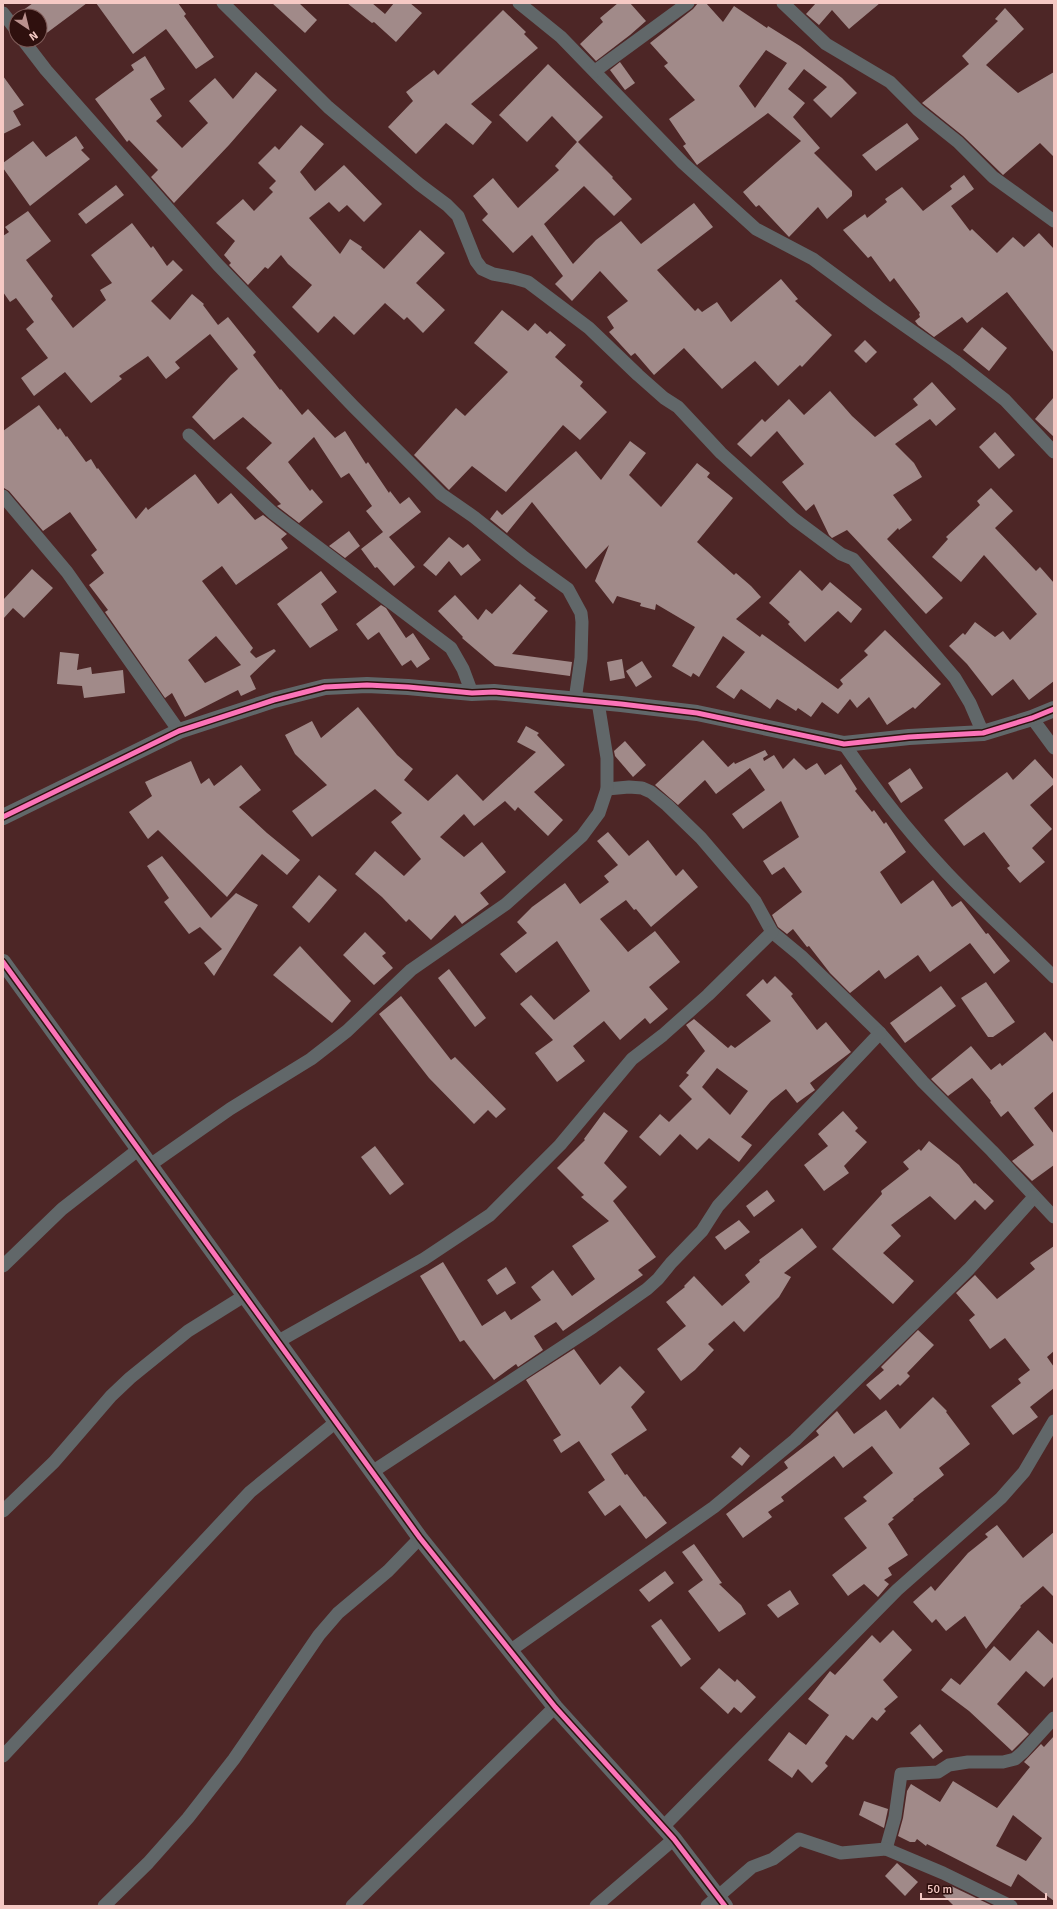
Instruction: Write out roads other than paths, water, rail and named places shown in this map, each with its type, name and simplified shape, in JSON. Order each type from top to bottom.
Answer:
[{"type":"street","points":[[224,3],[328,107],[419,184],[448,205],[458,216],[476,261],[482,269],[494,274],[528,282],[589,328],[638,375],[664,398],[678,407],[721,454],[794,519],[841,554],[853,559],[955,678],[970,703],[983,733]]},
{"type":"street","points":[[519,3],[561,37],[683,163],[756,229],[813,260],[955,361],[1006,400],[1054,452]]},
{"type":"street","points":[[595,71],[688,3]]},
{"type":"street","points":[[782,3],[826,44],[890,82],[918,110],[958,142],[993,177],[1054,221]]},
{"type":"street","points":[[30,48],[46,70],[218,265],[353,406],[441,494],[474,517],[525,558],[568,589],[578,606],[582,622],[582,658],[575,700]]},
{"type":"street","points":[[189,435],[273,514],[451,648],[463,669],[472,693]]},
{"type":"street","points":[[3,496],[67,572],[179,731]]},
{"type":"street","points":[[3,817],[179,731],[274,700],[325,687],[388,686],[472,693],[494,692],[598,702],[697,713],[844,744],[909,737],[983,733],[1032,718],[1054,709]]},
{"type":"street","points":[[150,1165],[230,1109],[311,1059],[347,1031],[414,968],[462,937],[506,904],[582,836],[599,813],[607,789],[607,758],[598,702]]},
{"type":"street","points":[[1032,718],[1052,744]]},
{"type":"street","points":[[844,744],[866,776],[910,832],[947,873],[1054,977]]},
{"type":"street","points":[[607,789],[629,787],[642,788],[651,792],[667,805],[701,838],[755,901],[772,932],[801,956],[880,1033],[923,1082],[992,1151],[1054,1218]]},
{"type":"street","points":[[278,1342],[424,1260],[490,1215],[560,1145],[632,1059],[663,1035],[708,995],[772,932]]},
{"type":"street","points":[[3,962],[420,1538],[555,1707],[674,1839],[716,1903],[752,1867],[772,1859],[799,1839],[841,1853],[886,1849],[943,1873],[1011,1906]]},
{"type":"street","points":[[372,1472],[593,1327],[658,1280],[671,1263],[702,1231],[718,1206],[880,1033]]},
{"type":"street","points":[[3,1266],[62,1208],[139,1149]]},
{"type":"street","points":[[511,1650],[714,1507],[795,1440],[969,1269],[1034,1197]]},
{"type":"street","points":[[3,1511],[54,1462],[111,1396],[130,1378],[188,1331],[244,1296]]},
{"type":"street","points":[[663,1827],[897,1590],[1001,1498],[1024,1472],[1054,1421]]},
{"type":"street","points":[[3,1756],[250,1492],[336,1422]]},
{"type":"street","points":[[104,1906],[148,1863],[188,1818],[234,1759],[319,1635],[338,1613],[388,1571],[420,1538]]},
{"type":"street","points":[[352,1906],[555,1707]]},
{"type":"street","points":[[886,1849],[895,1817],[901,1774],[938,1772],[949,1764],[968,1762],[1003,1762],[1015,1759],[1054,1718]]},
{"type":"street","points":[[596,1906],[674,1839]]}]
